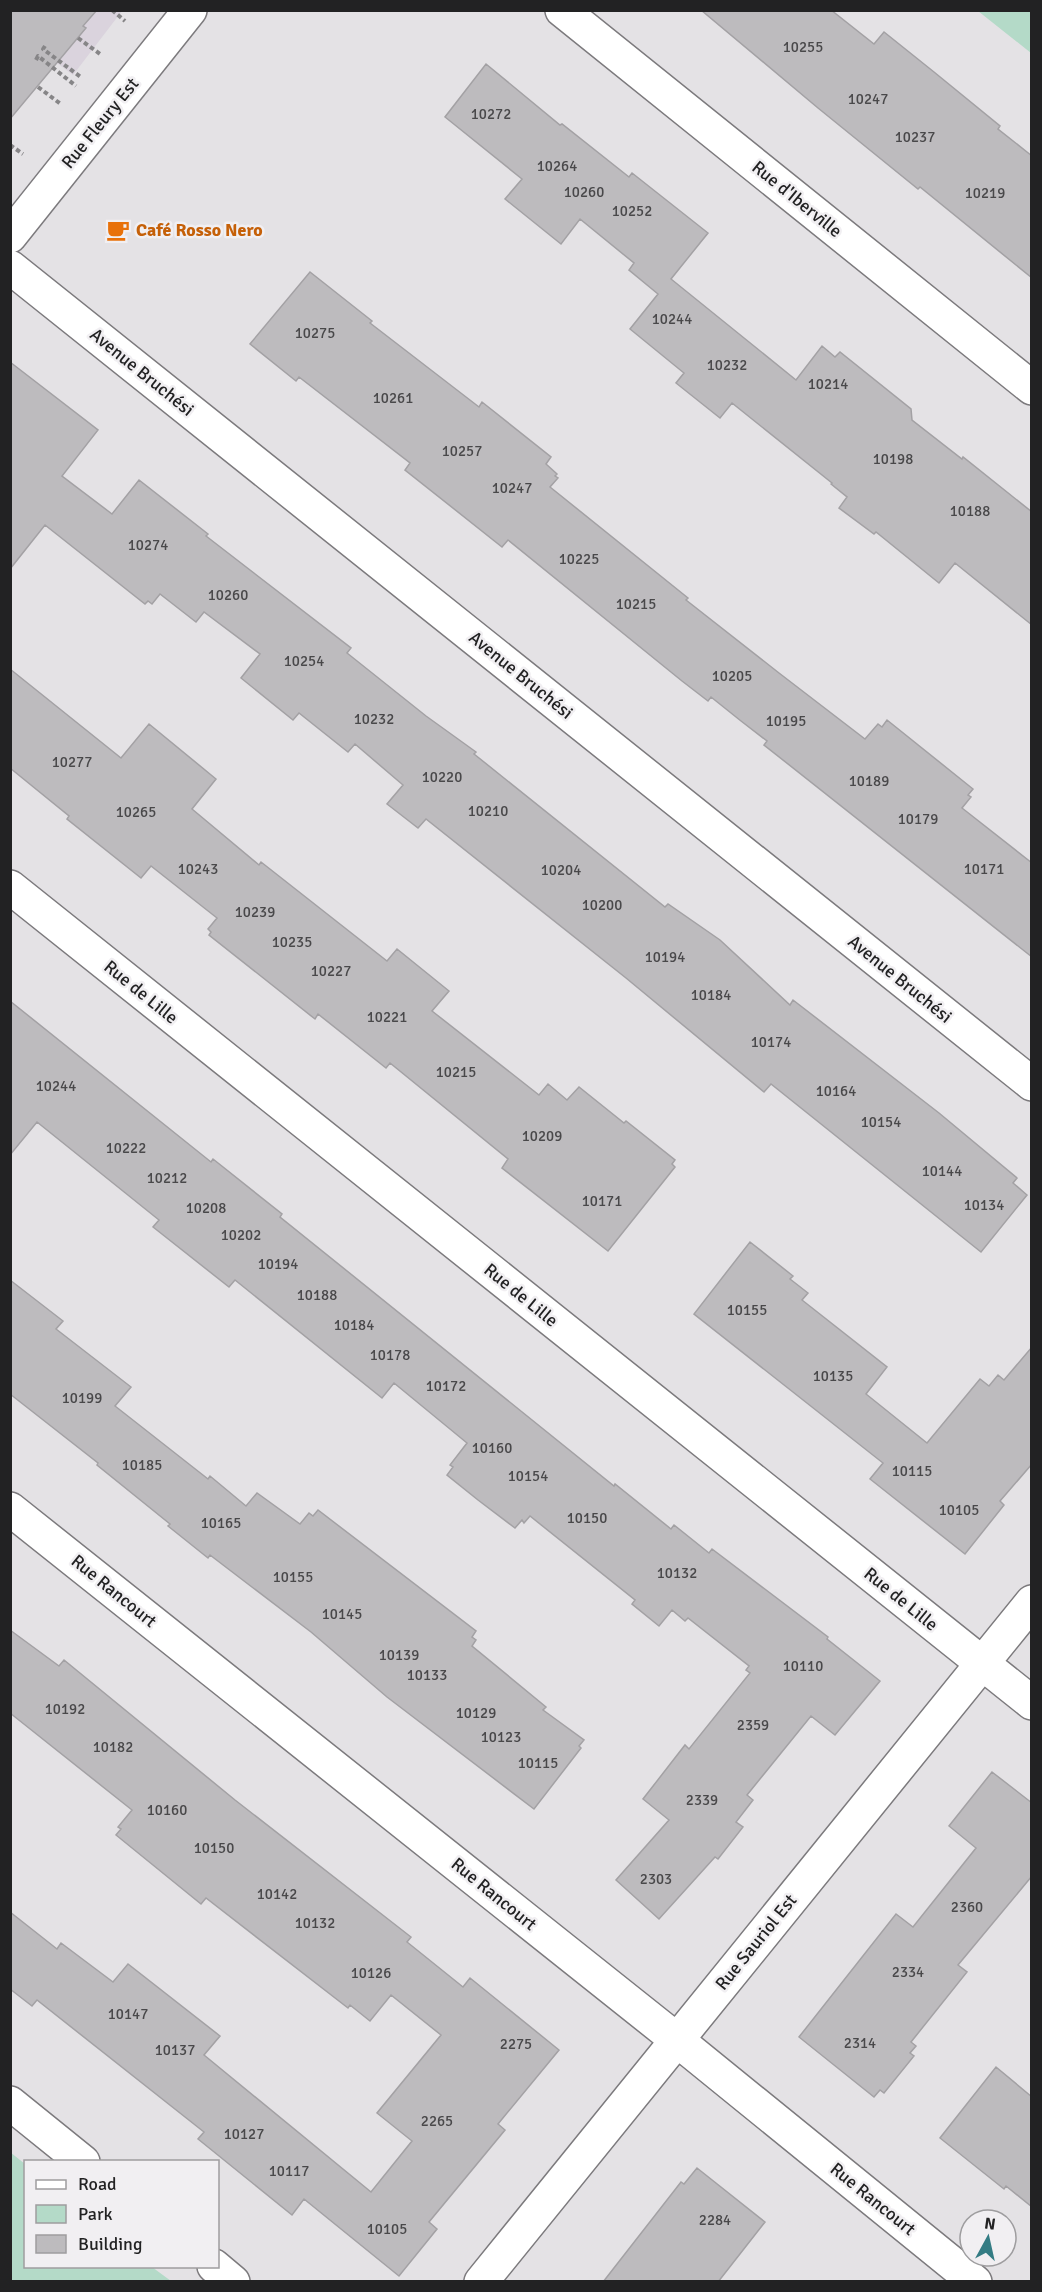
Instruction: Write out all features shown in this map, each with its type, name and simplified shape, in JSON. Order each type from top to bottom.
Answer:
[{"type":"street","name":"Rue Fleury Est","points":[[10,236],[190,10]]},
{"type":"street","name":"Rue d'Iberville","points":[[562,10],[1032,388]]},
{"type":"street","name":"Avenue Bruchési","points":[[10,267],[1032,1084]]},
{"type":"street","name":"Rue de Lille","points":[[10,887],[1032,1703]]},
{"type":"street","name":"Rue Rancourt","points":[[10,1509],[676,2040],[975,2282]]},
{"type":"street","name":"Rue Sauriol Est","points":[[481,2282],[1032,1602]]},
{"type":"street","points":[[10,2103],[81,2160]]},
{"type":"street","points":[[216,2268],[233,2282]]},
{"type":"path","points":[[112,10],[125,21]]},
{"type":"path","points":[[78,38],[100,54]]},
{"type":"path","points":[[45,46],[43,49],[82,78]]},
{"type":"path","points":[[36,60],[38,56],[76,86]]},
{"type":"path","points":[[38,87],[62,105]]},
{"type":"path","points":[[10,145],[23,154]]},
{"type":"shaded area","points":[[11,11],[122,11],[73,75],[11,29]]},
{"type":"green space","points":[[978,11],[1031,11],[1031,53]]},
{"type":"green space","points":[[10,2152],[24,2163],[24,2268],[153,2268],[171,2281],[11,2281]]},
{"type":"building","points":[[10,10],[97,10],[83,26],[86,28],[10,119]]},
{"type":"building","points":[[701,10],[831,10],[874,44],[884,32],[934,72],[1000,126],[998,129],[1032,156],[1032,278],[920,187],[918,189]]},
{"type":"building","points":[[486,64],[560,125],[562,124],[629,177],[632,173],[708,233],[671,279],[796,380],[822,346],[835,357],[840,352],[911,409],[912,420],[1032,512],[1032,625],[955,563],[939,583],[876,532],[874,534],[839,508],[847,497],[732,403],[720,418],[676,383],[684,373],[630,329],[658,294],[629,270],[634,263],[580,219],[561,244],[505,199],[522,179],[445,117]]},
{"type":"building","points":[[310,272],[372,321],[370,323],[479,407],[482,402],[551,457],[546,464],[557,474],[555,476],[558,478],[550,487],[688,598],[686,600],[779,673],[865,739],[878,724],[882,727],[887,720],[973,789],[968,795],[971,797],[962,808],[1032,863],[1032,957],[764,745],[767,741],[711,697],[708,701],[682,681],[508,540],[502,547],[405,470],[410,463],[299,377],[296,381],[250,344]]},
{"type":"building","points":[[10,362],[98,430],[62,476],[112,514],[139,480],[208,534],[206,536],[351,648],[347,653],[426,716],[476,752],[474,754],[665,907],[668,904],[720,940],[790,1005],[793,1000],[939,1113],[1017,1178],[1013,1183],[1027,1195],[981,1252],[771,1084],[764,1092],[626,978],[426,819],[418,828],[387,804],[403,785],[355,744],[348,752],[299,713],[293,720],[241,678],[260,654],[204,612],[196,622],[160,594],[152,604],[148,601],[145,604],[45,525],[10,569]]},
{"type":"building","points":[[10,669],[121,758],[149,724],[216,779],[192,809],[259,865],[261,862],[387,961],[397,949],[449,991],[432,1011],[539,1095],[548,1084],[567,1100],[579,1087],[675,1160],[672,1164],[675,1167],[608,1251],[502,1168],[508,1159],[390,1063],[386,1068],[318,1014],[315,1019],[209,935],[211,932],[208,929],[217,918],[151,866],[141,878],[67,819],[69,816],[10,768]]},
{"type":"building","points":[[10,1001],[211,1162],[213,1159],[282,1214],[280,1217],[614,1486],[615,1484],[671,1529],[674,1525],[709,1553],[712,1549],[828,1637],[827,1639],[880,1681],[835,1735],[811,1716],[747,1795],[753,1800],[736,1822],[743,1827],[718,1859],[715,1857],[659,1919],[616,1880],[669,1820],[643,1799],[685,1745],[689,1749],[750,1673],[746,1670],[749,1666],[688,1618],[685,1621],[672,1610],[659,1626],[632,1604],[635,1600],[530,1516],[524,1523],[522,1520],[515,1528],[478,1500],[447,1475],[453,1467],[450,1465],[467,1443],[394,1383],[382,1398],[235,1280],[229,1287],[153,1227],[159,1220],[37,1122],[10,1155]]},
{"type":"building","points":[[750,1242],[793,1276],[790,1279],[808,1293],[802,1300],[887,1367],[866,1394],[927,1443],[980,1379],[989,1386],[998,1375],[1004,1380],[1032,1347],[1032,1464],[1000,1501],[1004,1505],[965,1554],[870,1479],[883,1463],[694,1314]]},
{"type":"building","points":[[10,1280],[63,1321],[56,1329],[131,1387],[115,1406],[208,1479],[210,1476],[246,1506],[257,1493],[300,1524],[309,1513],[313,1516],[318,1510],[476,1631],[472,1637],[476,1640],[472,1646],[546,1707],[543,1710],[584,1740],[579,1746],[581,1748],[534,1809],[387,1697],[311,1632],[210,1555],[208,1558],[97,1465],[98,1463],[10,1394]]},
{"type":"building","points":[[10,1630],[59,1666],[64,1660],[235,1800],[411,1937],[407,1942],[463,1987],[470,1978],[559,2050],[498,2124],[505,2130],[429,2222],[437,2229],[399,2276],[304,2199],[292,2215],[198,2139],[204,2132],[37,2000],[32,2006],[10,1989],[10,1912],[57,1949],[61,1943],[113,1982],[128,1964],[220,2036],[204,2055],[371,2192],[412,2141],[377,2113],[441,2035],[391,1995],[370,2021],[350,2005],[348,2008],[206,1898],[201,1904],[116,1835],[121,1829],[118,1827],[132,1810],[10,1713]]},
{"type":"building","points":[[992,1772],[1032,1803],[1032,1876],[958,1965],[967,1972],[911,2042],[916,2046],[910,2053],[914,2056],[884,2093],[880,2090],[874,2097],[799,2037],[896,1914],[913,1927],[976,1848],[949,1826]]},
{"type":"building","points":[[996,2067],[1032,2097],[1032,2207],[1006,2186],[1004,2189],[940,2138]]},
{"type":"building","points":[[697,2168],[765,2222],[718,2282],[603,2282],[681,2182],[684,2184]]},
{"type":"place","name":"Café Rosso Nero","points":[[118,230]]}]
